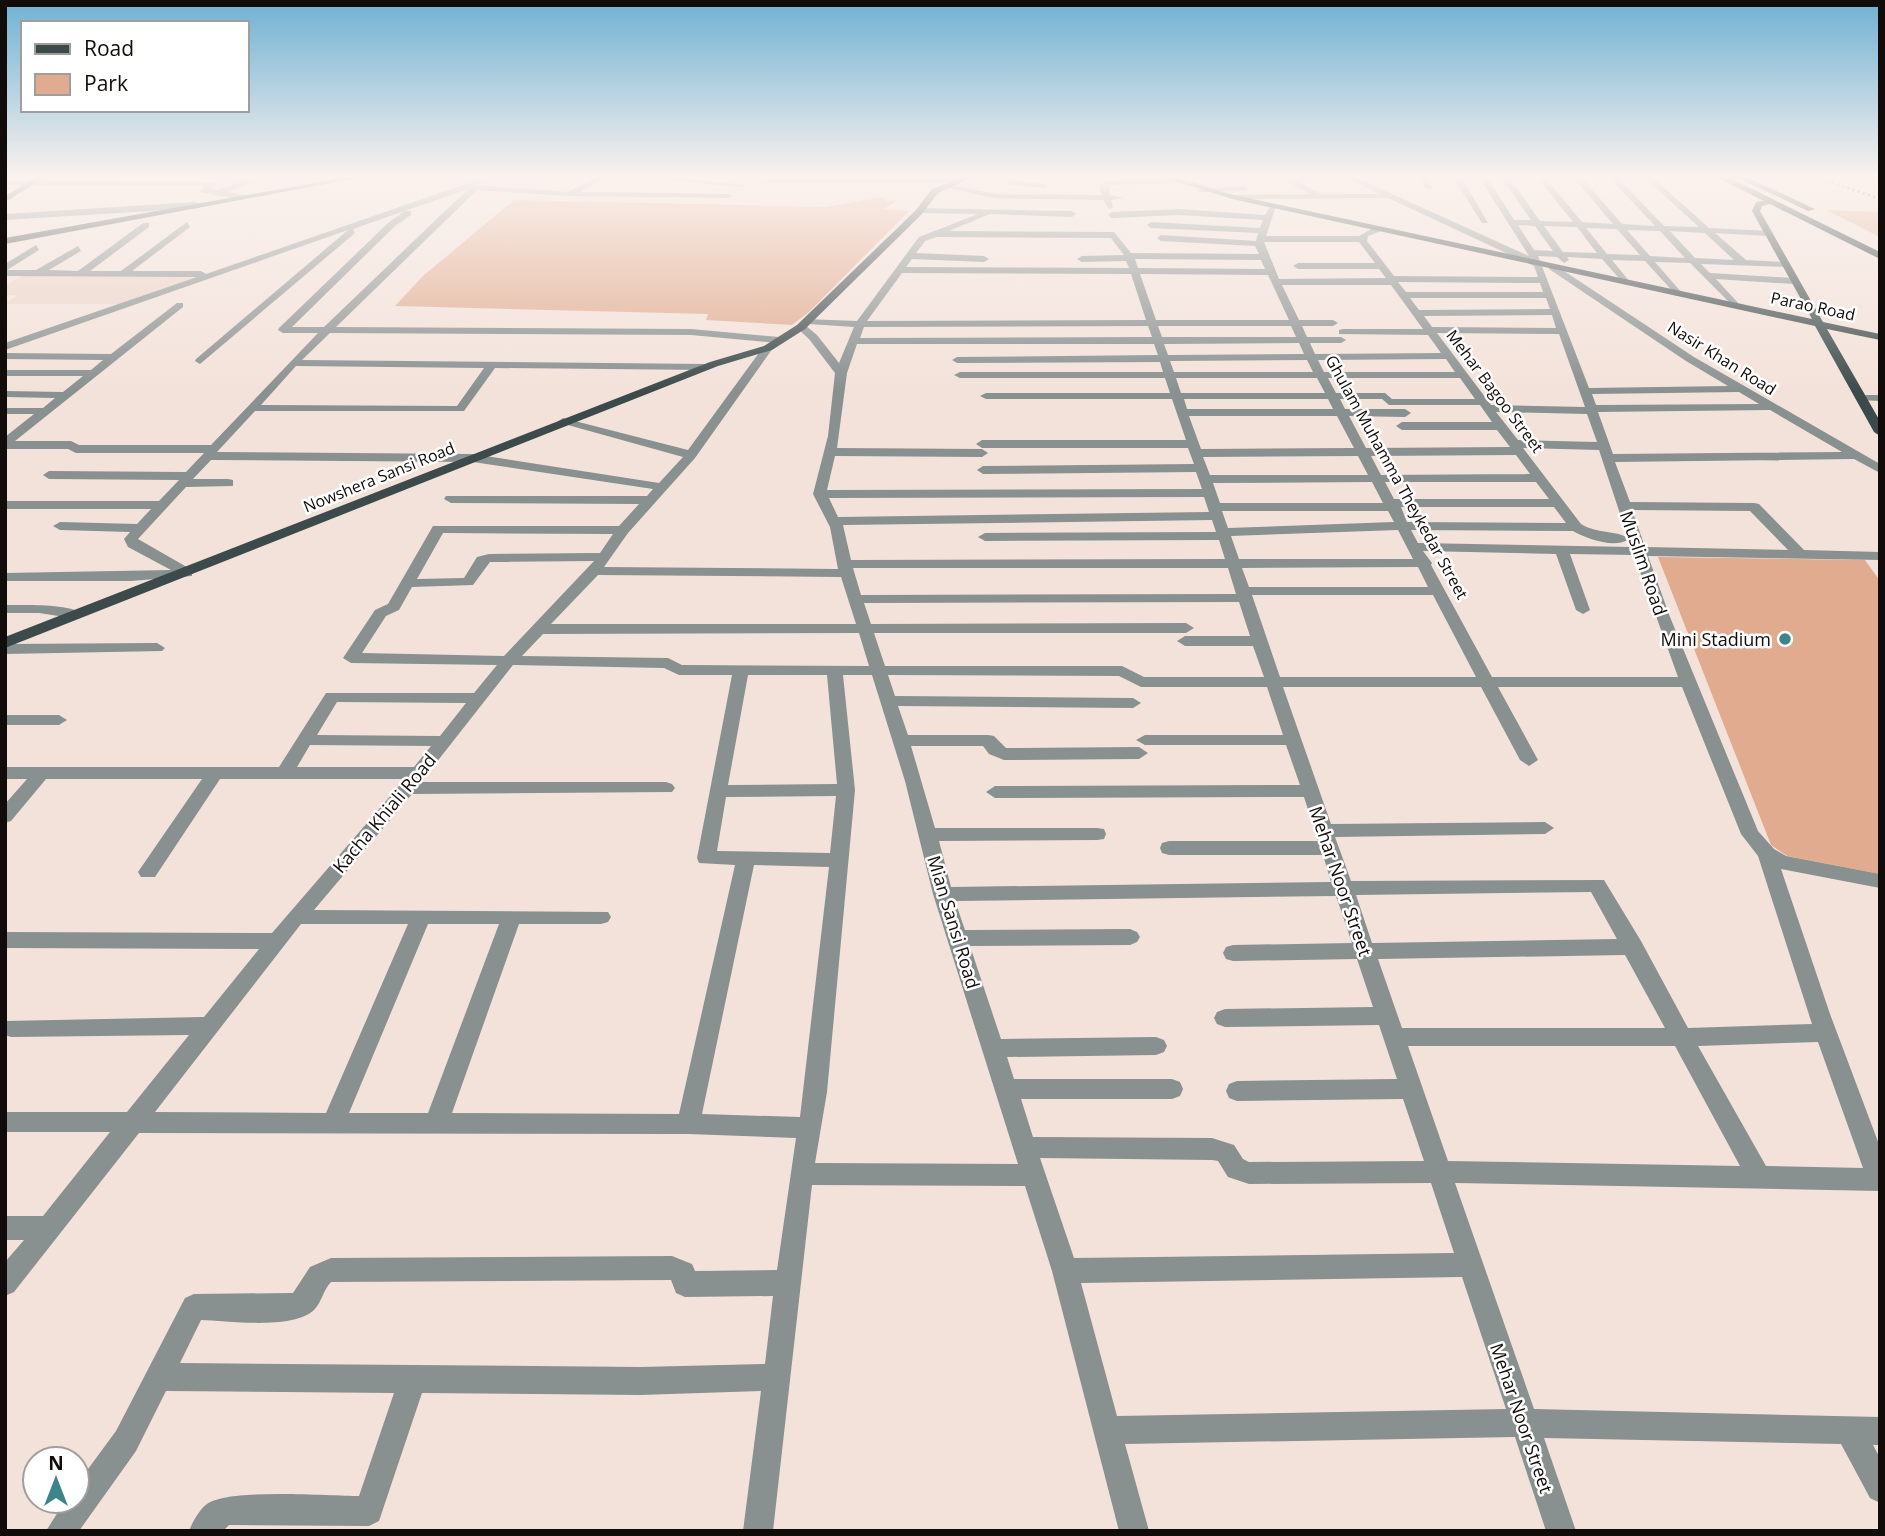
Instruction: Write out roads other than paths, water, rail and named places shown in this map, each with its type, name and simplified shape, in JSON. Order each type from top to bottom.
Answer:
[{"type":"highway","points":[[1866,249],[1870,249]]},
{"type":"highway","points":[[1866,249],[1880,256]]},
{"type":"main road","name":"Nowshera Sansi Road","points":[[5,643],[564,422],[774,344],[805,324],[886,249]]},
{"type":"main road","name":"Parao Road","points":[[1454,249],[1543,272],[1573,271],[1880,337]]},
{"type":"main road","points":[[1776,249],[1880,432]]},
{"type":"street","points":[[5,270],[35,249]]},
{"type":"street","points":[[40,272],[78,249]]},
{"type":"street","points":[[82,272],[114,249]]},
{"type":"street","points":[[125,272],[156,249]]},
{"type":"street","points":[[5,347],[285,249]]},
{"type":"street","points":[[200,361],[329,249]]},
{"type":"street","points":[[367,249],[283,330],[691,332],[774,344]]},
{"type":"street","points":[[187,573],[130,542],[160,505],[254,408],[293,363],[408,249]]},
{"type":"street","points":[[916,249],[860,324],[841,373],[820,494],[1210,492]]},
{"type":"street","points":[[901,270],[1076,249]]},
{"type":"street","points":[[1074,259],[1105,249]]},
{"type":"street","name":"Mehar Noor Street","points":[[1124,249],[1181,404],[1243,595],[1561,1531]]},
{"type":"street","points":[[1147,249],[1273,277],[1392,281],[1543,272]]},
{"type":"street","points":[[1180,249],[1264,257]]},
{"type":"street","name":"Ghulam Muhamma Theykedar Street","points":[[1264,249],[1264,257],[1311,357],[1405,526],[1529,760]]},
{"type":"street","name":"Mehar Bagoo Street","points":[[1369,249],[1576,527]]},
{"type":"street","points":[[1497,249],[1543,272]]},
{"type":"street","points":[[1529,249],[1543,272]]},
{"type":"street","points":[[1556,249],[1573,271]]},
{"type":"street","points":[[1597,249],[1625,282]]},
{"type":"street","points":[[1638,249],[1677,293]]},
{"type":"street","points":[[1683,249],[1734,305]]},
{"type":"street","points":[[1727,249],[1743,263]]},
{"type":"street","points":[[1402,295],[1543,272],[1560,255],[1785,265]]},
{"type":"street","points":[[911,256],[990,259]]},
{"type":"street","points":[[1298,266],[1381,266]]},
{"type":"street","points":[[5,270],[212,274]]},
{"type":"street","name":"Muslim Road","points":[[1543,272],[1554,313],[1592,410],[1637,545],[1688,682],[1750,834],[1767,854],[1826,1033],[1880,1179]]},
{"type":"street","name":"Nasir Khan Road","points":[[1543,272],[1880,470]]},
{"type":"street","points":[[1709,276],[1793,281]]},
{"type":"street","points":[[285,286],[299,287]]},
{"type":"street","points":[[313,287],[327,288]]},
{"type":"street","points":[[5,444],[180,305]]},
{"type":"street","points":[[1416,313],[1554,313]]},
{"type":"street","points":[[855,341],[1333,323]]},
{"type":"street","points":[[805,324],[1156,331],[1303,340],[1430,331],[1561,331]]},
{"type":"street","points":[[805,324],[841,373]]},
{"type":"street","name":"Kacha Khiali Road","points":[[5,1283],[135,1123],[207,1026],[296,917],[412,781],[510,659],[599,564],[623,530],[691,455],[774,344]]},
{"type":"street","points":[[5,356],[114,357]]},
{"type":"street","points":[[960,375],[1168,367],[1311,357],[1449,356]]},
{"type":"street","points":[[957,360],[1321,374],[1463,375]]},
{"type":"street","points":[[293,363],[708,367]]},
{"type":"street","points":[[254,408],[460,409],[492,365]]},
{"type":"street","points":[[5,373],[94,373]]},
{"type":"street","points":[[1584,391],[1740,388]]},
{"type":"street","points":[[5,394],[66,395]]},
{"type":"street","points":[[986,396],[1342,413],[1488,408]]},
{"type":"street","points":[[1181,404],[1385,396],[1389,402],[1488,408],[1592,410],[1771,407]]},
{"type":"street","points":[[1861,398],[1880,398]]},
{"type":"street","points":[[5,411],[49,411]]},
{"type":"street","points":[[564,422],[691,455]]},
{"type":"street","points":[[1402,426],[1502,426]]},
{"type":"street","points":[[5,444],[71,445],[76,449],[473,458],[658,493]]},
{"type":"street","points":[[985,537],[1210,492],[1363,451],[1518,447],[1605,452],[1853,456]]},
{"type":"street","points":[[829,452],[982,449],[1405,526],[1576,527],[1591,536],[1637,545],[1658,554],[1880,555]]},
{"type":"street","points":[[983,470],[1210,492],[1393,505],[1558,503]]},
{"type":"street","points":[[49,475],[228,483]]},
{"type":"street","points":[[834,521],[1378,478],[1540,478]]},
{"type":"street","points":[[451,499],[658,493]]},
{"type":"street","name":"Mian Sansi Road","points":[[820,494],[834,521],[846,568],[881,670],[943,894],[1065,1271],[1135,1531]]},
{"type":"street","points":[[5,515],[11,505],[160,505]]},
{"type":"street","points":[[1625,506],[1754,507],[1801,555]]},
{"type":"street","points":[[60,526],[140,528]]},
{"type":"street","points":[[623,530],[438,529],[394,607],[380,612],[351,658],[668,663],[679,670],[1122,671],[1141,682],[1688,682]]},
{"type":"street","points":[[1416,547],[1561,549],[1637,545]]},
{"type":"street","points":[[1561,549],[1583,611]]},
{"type":"street","points":[[408,583],[468,582],[482,560],[489,558],[599,564],[846,568],[1424,563]]},
{"type":"street","points":[[5,577],[131,577],[187,573]]},
{"type":"street","points":[[856,599],[1439,592]]},
{"type":"street","points":[[5,609],[39,609],[78,615]]},
{"type":"street","points":[[538,629],[867,629],[1185,635],[1259,641]]},
{"type":"street","points":[[5,649],[157,648]]},
{"type":"street","points":[[741,670],[705,855],[711,859],[839,860]]},
{"type":"street","points":[[758,1531],[790,1283],[801,1174],[810,1128],[846,790],[835,670]]},
{"type":"street","points":[[285,772],[332,697],[479,698]]},
{"type":"street","points":[[890,701],[1133,703]]},
{"type":"street","points":[[5,720],[59,720]]},
{"type":"street","points":[[305,740],[444,741]]},
{"type":"street","points":[[902,741],[988,740],[995,750],[1004,754],[1294,740]]},
{"type":"street","points":[[5,773],[285,772],[412,781],[666,788]]},
{"type":"street","points":[[5,817],[41,773]]},
{"type":"street","points":[[148,872],[215,773]]},
{"type":"street","points":[[718,791],[846,790]]},
{"type":"street","points":[[995,792],[1311,791]]},
{"type":"street","points":[[1169,848],[1545,828]]},
{"type":"street","points":[[928,835],[1097,834]]},
{"type":"street","points":[[1767,854],[1781,862],[1880,881]]},
{"type":"street","points":[[688,1124],[746,859]]},
{"type":"street","points":[[943,894],[1597,885],[1684,1037],[1759,1177]]},
{"type":"street","points":[[296,917],[601,917]]},
{"type":"street","points":[[436,1124],[512,917]]},
{"type":"street","points":[[332,1125],[421,918]]},
{"type":"street","points":[[958,938],[1130,937]]},
{"type":"street","points":[[5,940],[277,941]]},
{"type":"street","points":[[1233,953],[1634,947]]},
{"type":"street","points":[[1224,1018],[1386,1016]]},
{"type":"street","points":[[11,1028],[207,1026]]},
{"type":"street","points":[[1393,1037],[1684,1037],[1826,1033]]},
{"type":"street","points":[[994,1048],[1156,1046]]},
{"type":"street","points":[[1007,1089],[1172,1089]]},
{"type":"street","points":[[1237,1091],[1410,1089]]},
{"type":"street","points":[[5,1122],[688,1124],[810,1128]]},
{"type":"street","points":[[1027,1147],[1212,1149],[1226,1153],[1232,1167],[1249,1173],[1438,1172],[1880,1179]]},
{"type":"street","points":[[801,1174],[1035,1175]]},
{"type":"street","points":[[5,1228],[50,1228]]},
{"type":"street","points":[[1065,1271],[1469,1265]]},
{"type":"street","points":[[61,1531],[118,1454],[194,1307],[295,1307],[303,1303],[323,1271],[672,1268],[683,1272],[685,1284],[790,1283]]},
{"type":"street","points":[[159,1377],[640,1381],[778,1377]]},
{"type":"street","points":[[204,1531],[218,1514],[229,1510],[369,1511],[412,1380]]},
{"type":"street","points":[[1107,1430],[1524,1423],[1880,1431]]},
{"type":"street","points":[[1849,1430],[1880,1488]]},
{"type":"place","name":"Mini Stadium","points":[[1785,639]]}]
